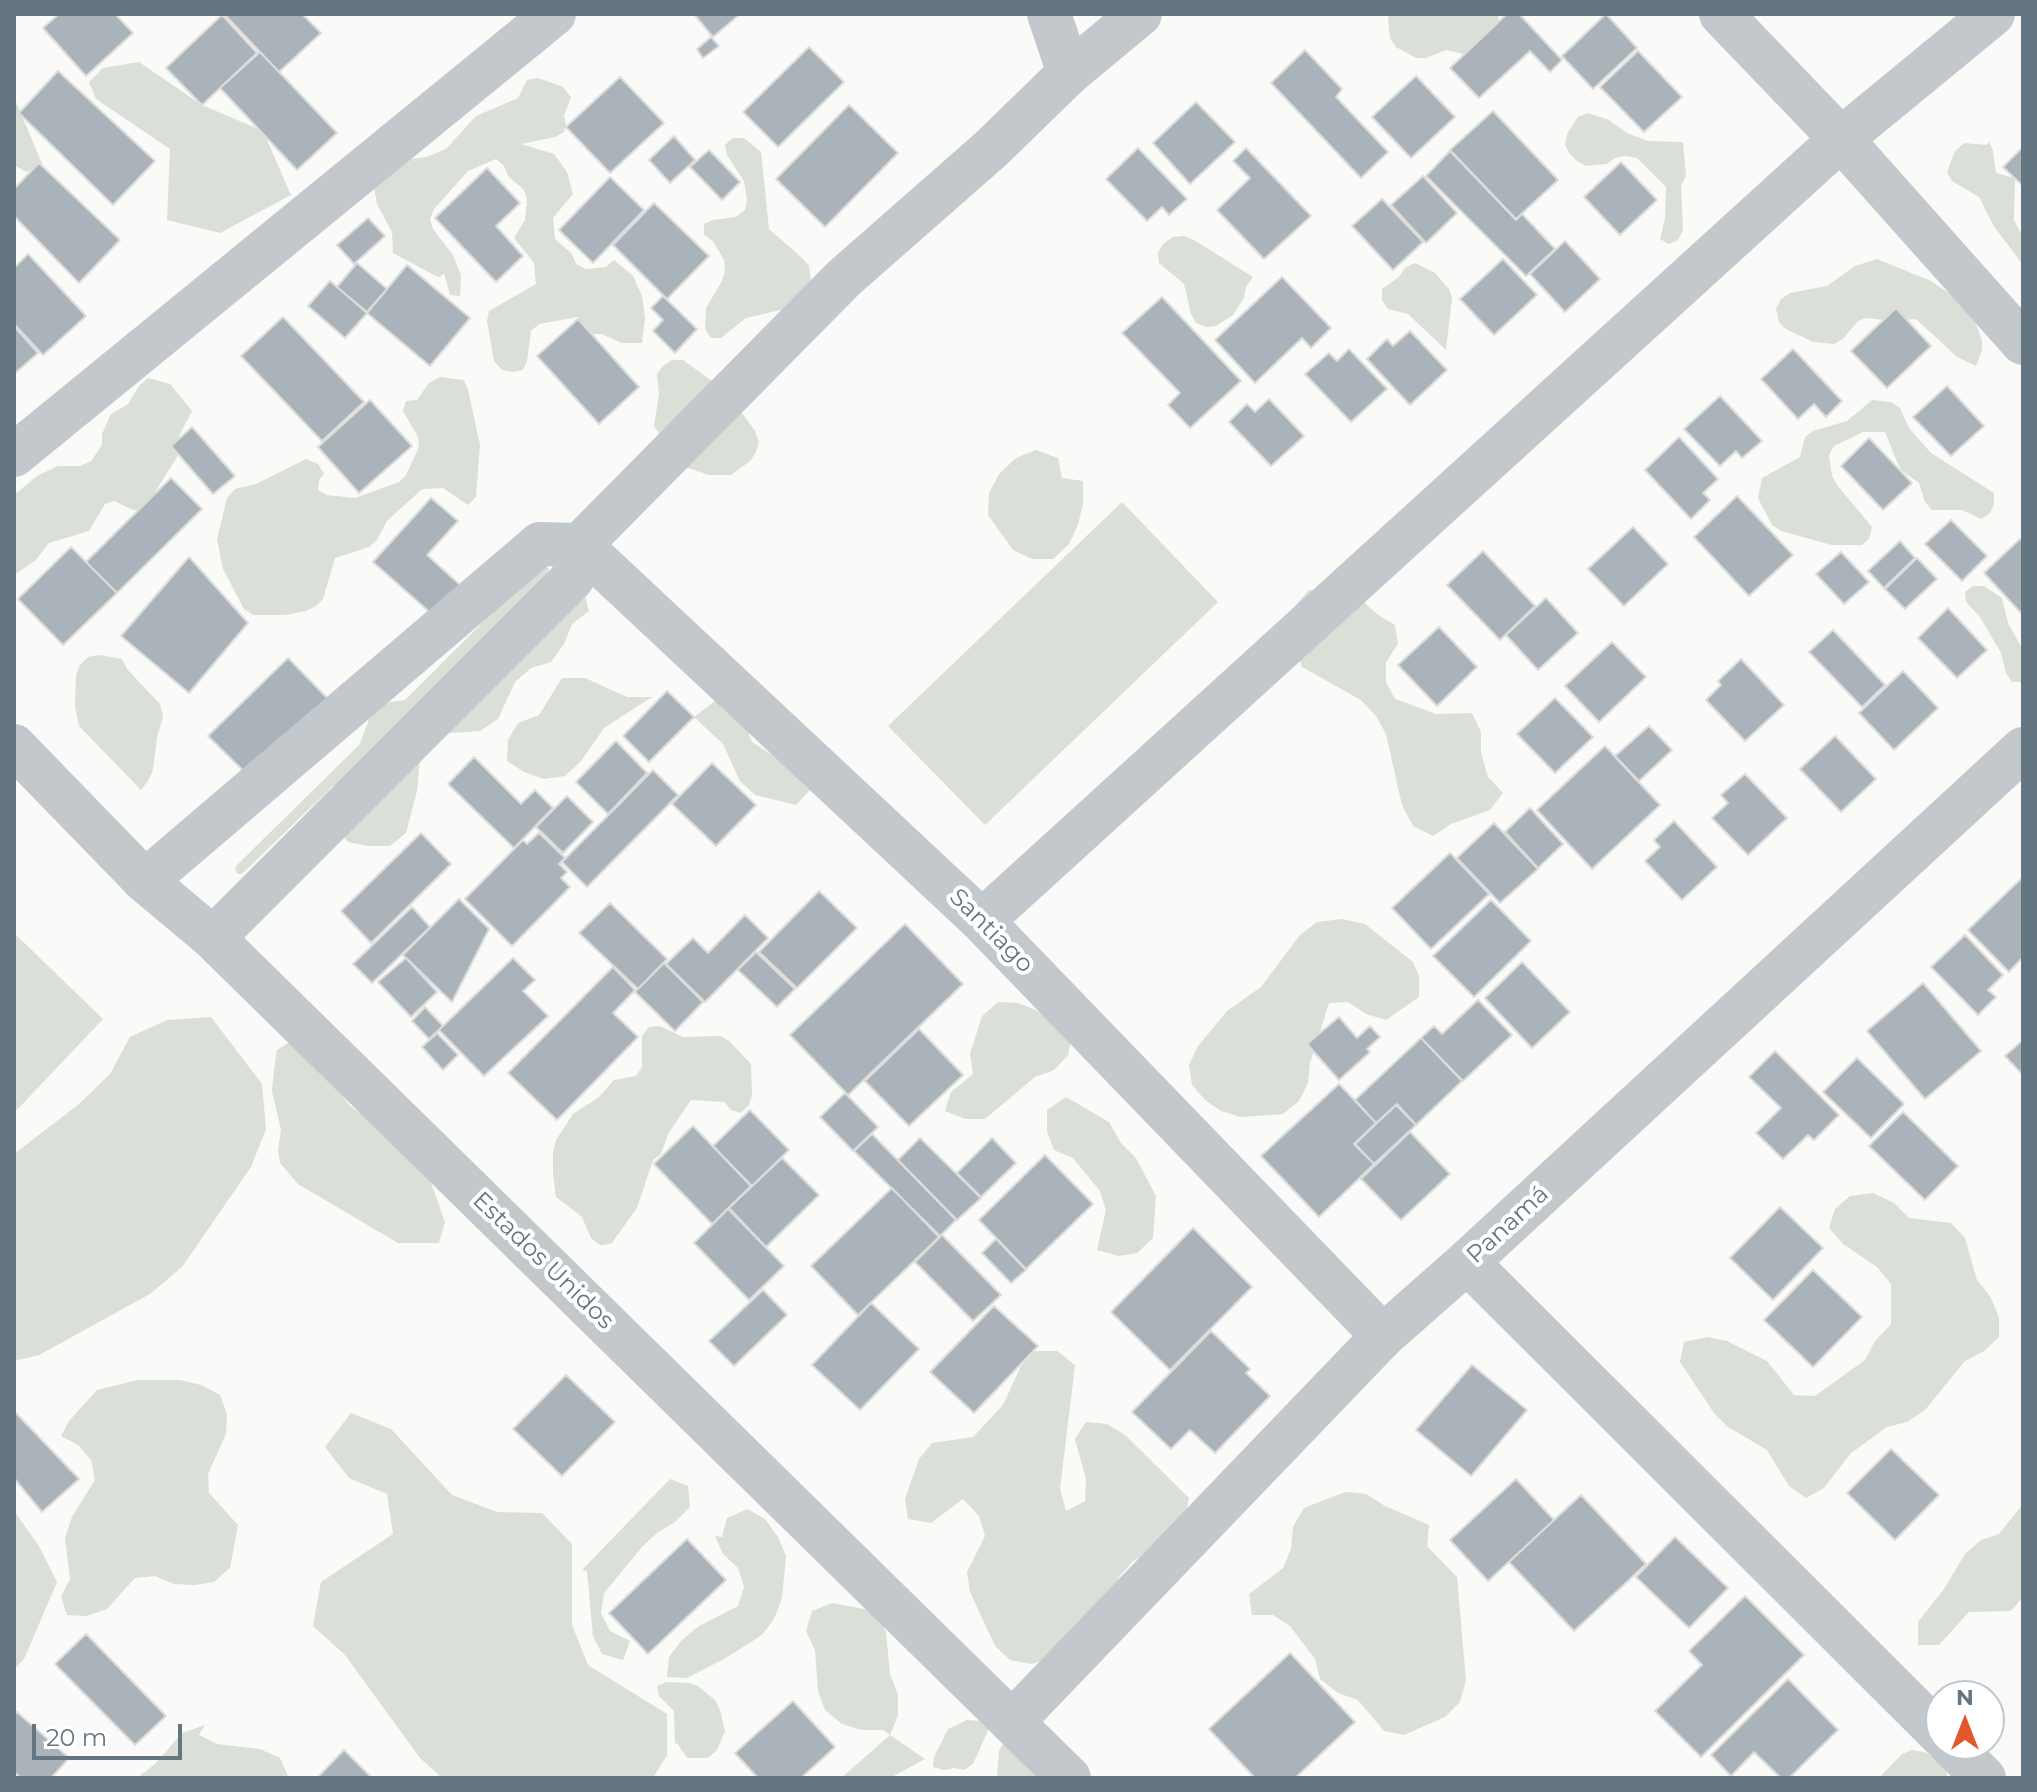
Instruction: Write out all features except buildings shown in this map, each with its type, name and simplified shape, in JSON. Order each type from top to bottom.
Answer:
[{"type":"street","points":[[14,455],[554,14]]},
{"type":"street","points":[[1049,14],[1069,73]]},
{"type":"street","points":[[213,938],[572,579],[580,545],[844,278],[992,148],[1069,73],[1140,14]]},
{"type":"street","points":[[1721,14],[1841,139],[2023,343]]},
{"type":"street","points":[[982,921],[1841,139],[1993,14]]},
{"type":"street","points":[[145,881],[540,544],[580,545]]},
{"type":"street","name":"Santiago","points":[[580,545],[982,921],[1383,1336]]},
{"type":"street","name":"Estados Unidos","points":[[14,746],[145,881],[213,938],[1069,1778]]},
{"type":"street","name":"Panamá","points":[[1013,1721],[1383,1336],[2023,749]]},
{"type":"street","points":[[1467,1262],[1925,1719]]},
{"type":"street","points":[[1966,1760],[1984,1778]]},
{"type":"shaded area","points":[[1391,14],[1498,14],[1500,34],[1467,55],[1446,50],[1426,58],[1416,58],[1396,47],[1390,38],[1388,17]]},
{"type":"shaded area","points":[[139,62],[202,105],[263,131],[291,195],[220,233],[167,220],[170,149],[96,99],[89,82],[103,68]]},
{"type":"shaded area","points":[[538,78],[563,87],[571,97],[564,116],[564,132],[521,144],[554,154],[567,172],[573,194],[553,218],[555,239],[572,254],[576,264],[586,269],[606,267],[614,260],[633,276],[642,296],[645,318],[642,343],[621,343],[602,334],[592,334],[582,329],[578,317],[539,324],[531,331],[523,370],[513,372],[502,370],[494,361],[487,321],[489,311],[536,284],[534,263],[514,238],[525,220],[527,200],[524,190],[508,176],[504,166],[496,159],[468,171],[434,209],[430,219],[433,229],[453,255],[461,275],[460,296],[450,295],[444,273],[436,276],[393,253],[392,232],[377,204],[373,182],[394,161],[427,157],[446,149],[476,116],[518,98],[527,80]]},
{"type":"shaded area","points":[[14,97],[43,166],[26,172],[14,165]]},
{"type":"shaded area","points":[[1588,113],[1609,120],[1627,133],[1648,141],[1683,142],[1686,176],[1681,186],[1683,230],[1678,240],[1669,244],[1660,239],[1665,218],[1666,187],[1637,158],[1626,156],[1615,158],[1607,164],[1586,166],[1570,154],[1565,145],[1567,134],[1578,117]]},
{"type":"shaded area","points":[[733,138],[744,138],[761,152],[769,229],[809,266],[812,287],[789,308],[746,318],[721,338],[711,338],[705,329],[706,308],[725,271],[724,260],[713,241],[704,235],[704,224],[736,217],[745,210],[747,200],[744,181],[727,155],[725,145]]},
{"type":"shaded area","points":[[1989,141],[1996,173],[2015,178],[2014,220],[2023,237],[2023,265],[1993,225],[1979,197],[1952,181],[1947,172],[1955,151],[1964,143],[1987,145]]},
{"type":"shaded area","points":[[1184,236],[1253,277],[1233,315],[1216,326],[1206,327],[1196,323],[1184,284],[1159,263],[1158,253],[1163,244],[1173,237]]},
{"type":"shaded area","points":[[1877,259],[1931,281],[1950,294],[1974,319],[1982,340],[1976,366],[1957,357],[1916,319],[1895,321],[1865,318],[1834,344],[1813,342],[1786,329],[1779,322],[1776,309],[1781,299],[1790,293],[1827,286],[1855,266]]},
{"type":"shaded area","points":[[1415,263],[1435,273],[1449,289],[1452,298],[1446,350],[1408,314],[1388,309],[1382,300],[1382,289]]},
{"type":"shaded area","points":[[672,360],[683,360],[722,385],[755,431],[759,442],[756,452],[750,461],[731,475],[709,475],[688,468],[654,426],[659,394],[657,374]]},
{"type":"shaded area","points":[[440,377],[464,380],[468,390],[480,445],[476,497],[468,505],[443,488],[422,489],[387,521],[377,540],[369,547],[335,558],[323,599],[316,606],[285,615],[253,615],[244,609],[223,569],[217,539],[227,498],[235,489],[256,484],[306,459],[318,464],[324,474],[319,480],[318,490],[327,495],[355,498],[399,482],[406,475],[419,447],[418,437],[403,411],[406,401],[417,400],[429,383]]},
{"type":"shaded area","points":[[148,378],[170,384],[192,411],[179,436],[177,457],[144,510],[133,510],[114,501],[105,504],[89,531],[49,543],[36,560],[14,575],[14,495],[37,476],[58,466],[80,466],[91,461],[102,445],[102,434],[111,414],[128,404]]},
{"type":"shaded area","points":[[1872,400],[1891,402],[1900,408],[1909,428],[1931,453],[1994,493],[1990,513],[1981,519],[1962,510],[1932,510],[1925,502],[1919,483],[1902,471],[1885,432],[1863,432],[1834,446],[1829,455],[1832,476],[1837,485],[1872,527],[1869,539],[1862,545],[1832,545],[1781,531],[1772,525],[1758,498],[1762,478],[1800,457],[1805,437],[1813,431],[1847,421]]},
{"type":"shaded area","points":[[1036,450],[1058,458],[1062,478],[1083,481],[1083,503],[1078,525],[1069,544],[1053,559],[1032,559],[1013,550],[988,515],[989,493],[999,474],[1016,458]]},
{"type":"shaded area","points":[[1122,502],[1218,602],[985,825],[888,726]]},
{"type":"shaded area","points":[[545,565],[549,569],[546,575],[583,589],[589,611],[572,624],[564,644],[551,662],[531,668],[515,682],[498,719],[480,731],[436,734],[421,749],[417,791],[406,833],[390,846],[348,842],[334,825],[334,785],[242,874],[237,874],[235,867],[360,744],[372,711],[390,702],[405,700],[484,621],[489,610]]},
{"type":"shaded area","points":[[1973,586],[1984,586],[2002,598],[2008,623],[2023,650],[2023,682],[2012,682],[2006,673],[2001,653],[1980,617],[1966,602],[1965,592]]},
{"type":"shaded area","points":[[1349,589],[1378,615],[1395,625],[1398,644],[1386,662],[1386,682],[1395,699],[1436,714],[1472,713],[1481,732],[1481,753],[1488,777],[1503,793],[1490,810],[1451,824],[1433,836],[1413,826],[1402,805],[1386,734],[1376,716],[1361,700],[1302,667],[1297,648],[1295,606],[1309,590]]},
{"type":"shaded area","points":[[99,655],[122,659],[127,669],[160,704],[163,717],[153,770],[141,790],[79,726],[75,706],[76,675],[88,657]]},
{"type":"shaded area","points":[[562,678],[585,678],[627,697],[652,697],[604,728],[581,761],[565,776],[544,779],[524,772],[507,761],[508,740],[518,723],[539,715]]},
{"type":"shaded area","points":[[715,701],[736,703],[752,742],[769,753],[812,765],[810,790],[796,805],[755,795],[740,781],[723,744],[694,717]]},
{"type":"shaded area","points":[[1342,919],[1365,924],[1413,962],[1419,976],[1419,997],[1386,1020],[1366,1014],[1348,1002],[1329,1003],[1310,1063],[1308,1083],[1299,1101],[1283,1114],[1241,1117],[1221,1111],[1205,1100],[1192,1085],[1189,1065],[1198,1046],[1227,1011],[1261,987],[1300,935],[1317,922]]},
{"type":"shaded area","points":[[14,933],[103,1019],[14,1113]]},
{"type":"shaded area","points":[[998,1002],[1018,1003],[1038,1011],[1071,1040],[1068,1055],[1054,1070],[1035,1077],[985,1119],[965,1119],[945,1111],[951,1092],[973,1074],[970,1054],[982,1016]]},
{"type":"shaded area","points":[[211,1017],[262,1084],[266,1129],[251,1167],[182,1267],[150,1294],[39,1355],[14,1361],[14,1154],[79,1104],[110,1074],[130,1037],[167,1020]]},
{"type":"shaded area","points":[[660,1026],[683,1037],[721,1036],[729,1041],[751,1064],[752,1095],[749,1105],[741,1113],[731,1110],[724,1102],[691,1100],[668,1134],[661,1154],[653,1160],[637,1208],[611,1244],[600,1245],[591,1238],[582,1217],[556,1197],[553,1151],[556,1140],[573,1114],[598,1098],[614,1080],[636,1076],[642,1067],[642,1036],[649,1027]]},
{"type":"shaded area","points":[[294,1039],[310,1053],[350,1106],[406,1144],[430,1180],[445,1222],[439,1243],[398,1243],[298,1184],[280,1163],[281,1130],[272,1091],[274,1070],[277,1050]]},
{"type":"shaded area","points":[[1066,1097],[1109,1122],[1121,1143],[1136,1158],[1156,1196],[1153,1238],[1137,1253],[1119,1256],[1097,1250],[1106,1210],[1100,1191],[1073,1158],[1054,1150],[1047,1131],[1047,1110]]},
{"type":"shaded area","points":[[1873,1193],[1894,1203],[1909,1218],[1951,1223],[1965,1238],[1977,1280],[1990,1296],[1999,1317],[1999,1337],[1984,1351],[1965,1361],[1925,1410],[1907,1422],[1887,1427],[1851,1453],[1824,1488],[1806,1498],[1789,1486],[1767,1450],[1728,1427],[1714,1413],[1680,1362],[1684,1342],[1707,1337],[1727,1341],[1767,1361],[1794,1395],[1815,1396],[1865,1360],[1875,1341],[1891,1324],[1891,1284],[1877,1267],[1843,1244],[1829,1228],[1835,1209],[1850,1196]]},
{"type":"shaded area","points":[[1035,1351],[1057,1351],[1075,1365],[1060,1489],[1066,1511],[1085,1501],[1086,1479],[1075,1439],[1086,1422],[1107,1424],[1125,1435],[1189,1498],[1183,1527],[1168,1542],[1133,1561],[1119,1577],[1106,1617],[1072,1651],[1032,1664],[1010,1660],[995,1646],[970,1592],[967,1572],[985,1536],[979,1516],[963,1499],[931,1523],[908,1519],[905,1499],[919,1459],[932,1443],[973,1437],[1003,1405],[1021,1366]]},
{"type":"shaded area","points":[[138,1380],[180,1380],[201,1385],[220,1395],[227,1414],[226,1434],[208,1474],[209,1493],[238,1525],[230,1568],[214,1582],[195,1585],[174,1584],[155,1576],[135,1578],[107,1609],[87,1616],[67,1615],[61,1597],[70,1579],[65,1538],[72,1517],[95,1480],[91,1460],[78,1445],[61,1436],[69,1421],[97,1390]]},
{"type":"shaded area","points":[[351,1413],[391,1429],[452,1495],[497,1512],[542,1513],[572,1544],[572,1625],[588,1665],[667,1714],[667,1755],[653,1778],[442,1778],[420,1758],[345,1655],[313,1626],[321,1582],[393,1534],[387,1494],[349,1478],[325,1447]]},
{"type":"shaded area","points":[[670,1479],[688,1486],[690,1507],[642,1547],[604,1593],[601,1613],[610,1631],[630,1641],[623,1660],[602,1654],[593,1636],[587,1571],[582,1570]]},
{"type":"shaded area","points":[[1345,1492],[1366,1494],[1429,1525],[1427,1546],[1457,1577],[1466,1680],[1460,1702],[1445,1717],[1404,1735],[1384,1731],[1358,1700],[1338,1693],[1320,1679],[1315,1659],[1290,1626],[1273,1615],[1252,1615],[1249,1594],[1283,1568],[1291,1549],[1293,1527],[1304,1508]]},
{"type":"shaded area","points":[[2023,1504],[2023,1597],[2011,1611],[1969,1612],[1939,1645],[1918,1645],[1918,1622],[1944,1589],[1965,1554],[1981,1540],[1999,1534]]},
{"type":"shaded area","points":[[747,1509],[765,1519],[778,1537],[786,1556],[782,1598],[774,1619],[762,1635],[724,1659],[687,1678],[667,1677],[669,1657],[682,1640],[699,1626],[738,1606],[744,1587],[738,1568],[723,1554],[715,1536],[722,1537],[727,1518]]},
{"type":"shaded area","points":[[14,1511],[39,1546],[57,1582],[24,1659],[14,1669]]},
{"type":"shaded area","points":[[832,1603],[879,1613],[886,1632],[890,1674],[898,1695],[898,1715],[890,1735],[883,1730],[861,1730],[842,1724],[825,1710],[818,1691],[815,1650],[806,1631],[812,1611]]},
{"type":"shaded area","points":[[666,1682],[698,1686],[715,1700],[725,1731],[717,1750],[708,1758],[687,1758],[675,1744],[674,1711],[659,1696],[657,1686]]},
{"type":"shaded area","points":[[967,1720],[992,1722],[973,1764],[964,1770],[933,1767],[934,1757],[948,1729]]},
{"type":"shaded area","points":[[205,1725],[199,1735],[217,1744],[260,1749],[280,1758],[289,1778],[137,1778],[155,1764],[182,1733]]},
{"type":"shaded area","points":[[890,1735],[925,1759],[890,1778],[841,1778]]},
{"type":"shaded area","points":[[1004,1742],[1050,1778],[997,1778],[999,1751]]},
{"type":"shaded area","points":[[1912,1750],[1925,1752],[1925,1760],[1939,1760],[1947,1771],[1947,1778],[1879,1778],[1902,1754]]}]
